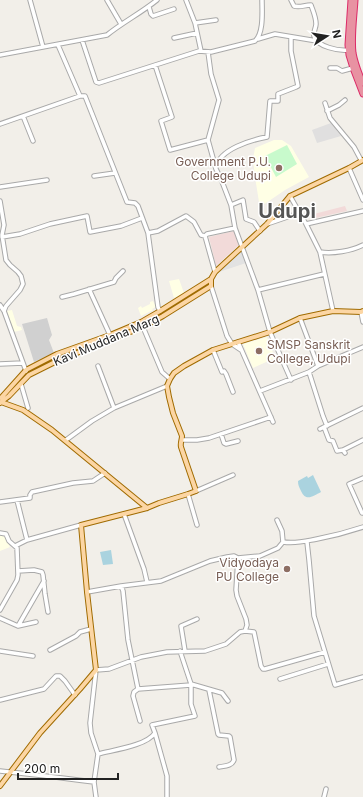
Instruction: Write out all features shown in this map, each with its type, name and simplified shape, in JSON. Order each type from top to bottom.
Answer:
[{"type":"highway","points":[[351,0],[348,50],[363,94]]},
{"type":"highway","points":[[355,0],[352,43],[357,67],[363,83]]},
{"type":"main road","points":[[290,196],[349,168],[362,160]]},
{"type":"main road","name":"Kavi Muddana Marg","points":[[1,400],[9,396],[29,376],[59,360],[143,327],[210,286],[211,279],[215,272],[267,224],[290,196]]},
{"type":"main road","name":"Kavi Muddana Marg","points":[[1,400],[26,370],[58,354],[141,322],[211,279]]},
{"type":"main road","points":[[0,786],[40,733],[96,670],[81,525],[147,508],[196,491],[180,444],[182,436],[169,397],[167,386],[174,373],[213,350],[270,332],[300,318],[333,311],[362,311]]},
{"type":"main road","points":[[1,400],[22,410],[66,440],[147,508]]},
{"type":"street","points":[[30,0],[43,48]]},
{"type":"street","points":[[107,0],[121,24]]},
{"type":"street","points":[[0,55],[108,35],[121,24],[133,18],[157,0]]},
{"type":"street","points":[[186,0],[195,23],[201,51]]},
{"type":"street","points":[[258,39],[262,25],[262,0]]},
{"type":"street","points":[[291,0],[294,6],[298,7],[311,5],[315,15],[316,24],[314,37],[316,41]]},
{"type":"street","points":[[149,7],[153,16],[174,9]]},
{"type":"street","points":[[195,23],[216,20]]},
{"type":"street","points":[[174,38],[197,33]]},
{"type":"street","points":[[82,40],[97,83],[201,51],[208,52],[252,42],[275,34],[316,41],[327,47],[348,50]]},
{"type":"street","points":[[216,169],[217,162],[228,151],[255,139],[267,137],[270,101],[278,101],[278,94],[298,86],[291,52],[291,36]]},
{"type":"street","points":[[58,45],[80,96]]},
{"type":"street","points":[[208,52],[211,74],[219,100],[208,140],[216,169],[231,205],[235,228],[258,290],[270,332],[291,380]]},
{"type":"street","points":[[154,65],[172,117],[161,121],[170,150],[208,140]]},
{"type":"street","points":[[330,68],[337,68],[342,71],[353,68]]},
{"type":"street","points":[[0,124],[80,96],[85,96],[127,202],[135,203],[138,206],[148,233],[158,307],[160,311]]},
{"type":"street","points":[[327,111],[345,100]]},
{"type":"street","points":[[325,103],[330,118],[354,147],[362,160]]},
{"type":"street","points":[[24,116],[33,141]]},
{"type":"street","points":[[349,168],[363,200]]},
{"type":"street","points":[[94,176],[116,173]]},
{"type":"street","points":[[0,187],[47,180]]},
{"type":"street","points":[[290,196],[320,252],[333,311]]},
{"type":"street","points":[[231,205],[244,200],[246,219],[254,222],[260,231]]},
{"type":"street","points":[[0,201],[4,225],[2,237],[6,260],[21,276],[23,284],[20,290],[6,306],[4,311]]},
{"type":"street","points":[[306,224],[363,211]]},
{"type":"street","points":[[267,224],[299,213]]},
{"type":"street","points":[[2,237],[20,234],[50,224],[87,216],[90,232],[121,226],[142,218]]},
{"type":"street","points":[[148,233],[158,231],[186,216],[194,222],[201,235],[205,236],[215,272]]},
{"type":"street","points":[[205,236],[207,234],[235,228]]},
{"type":"street","points":[[320,252],[328,253],[354,249],[363,245]]},
{"type":"street","points":[[62,297],[114,282],[123,271]]},
{"type":"street","points":[[258,290],[324,274]]},
{"type":"street","points":[[210,286],[227,336],[232,344],[243,352]]},
{"type":"street","points":[[89,289],[110,335]]},
{"type":"street","points":[[0,306],[4,311],[29,376]]},
{"type":"street","points":[[362,311],[363,322]]},
{"type":"street","points":[[300,318],[318,366]]},
{"type":"street","points":[[143,327],[162,372],[170,379]]},
{"type":"street","points":[[238,342],[273,422]]},
{"type":"street","points":[[260,391],[291,380],[318,366],[363,347]]},
{"type":"street","points":[[213,350],[222,372],[226,374],[233,392]]},
{"type":"street","points":[[0,364],[23,363]]},
{"type":"street","points":[[98,366],[114,408]]},
{"type":"street","points":[[309,372],[323,416],[324,427],[329,440],[333,441],[336,451],[344,452],[363,440]]},
{"type":"street","points":[[21,384],[28,408]]},
{"type":"street","points":[[66,440],[92,421],[114,408],[167,386]]},
{"type":"street","points":[[324,427],[363,408]]},
{"type":"street","points":[[182,440],[197,440],[221,434],[271,417]]},
{"type":"street","points":[[221,434],[224,443],[226,444],[238,441]]},
{"type":"street","points":[[0,502],[30,498],[32,492],[93,481],[105,473]]},
{"type":"street","points":[[196,491],[233,475]]},
{"type":"street","points":[[363,478],[349,484],[363,513]]},
{"type":"street","points":[[188,494],[198,525]]},
{"type":"street","points":[[17,500],[27,540]]},
{"type":"street","points":[[124,514],[144,569],[147,582]]},
{"type":"street","points":[[277,520],[284,542]]},
{"type":"street","points":[[15,546],[27,540],[81,525]]},
{"type":"street","points":[[284,542],[307,542],[363,527]]},
{"type":"street","points":[[0,533],[6,534],[9,541],[15,546],[17,551],[18,571],[17,580],[0,610]]},
{"type":"street","points":[[87,592],[161,581],[221,558],[234,556],[238,558],[260,556],[278,548],[284,542]]},
{"type":"street","points":[[307,542],[314,616],[335,685],[363,677]]},
{"type":"street","points":[[238,558],[236,590],[246,619],[247,624],[245,631]]},
{"type":"street","points":[[18,571],[34,570],[42,572],[48,612]]},
{"type":"street","points":[[18,626],[44,581]]},
{"type":"street","points":[[121,586],[123,591],[128,640],[138,689]]},
{"type":"street","points":[[0,618],[18,626],[36,622]]},
{"type":"street","points":[[167,797],[167,776],[152,725],[195,716],[191,704],[191,685],[183,651],[181,626],[197,620]]},
{"type":"street","points":[[50,650],[76,636],[79,632],[91,629]]},
{"type":"street","points":[[96,797],[94,782],[98,754],[91,733],[90,723],[96,670],[109,668],[145,656],[167,652],[205,651],[226,644],[240,632],[245,631],[254,632],[261,666],[263,669],[325,652]]},
{"type":"street","points":[[0,651],[33,656]]},
{"type":"street","points":[[280,679],[328,664]]},
{"type":"street","points":[[0,700],[44,689],[56,676],[60,676],[75,695]]},
{"type":"street","points":[[140,721],[133,696],[134,692],[138,689],[191,685],[222,693],[228,701]]},
{"type":"street","points":[[209,690],[218,734],[230,737],[234,760],[230,765],[219,767]]},
{"type":"street","points":[[98,754],[138,745],[155,734]]},
{"type":"street","points":[[0,771],[94,782]]},
{"type":"street","points":[[324,797],[326,789]]},
{"type":"shaded area","points":[[331,123],[341,136],[317,143],[312,130]]},
{"type":"shaded area","name":"Government P.U. College Udupi","points":[[274,140],[282,140],[291,146],[309,177],[285,190],[264,204],[259,202],[253,159],[255,148]]},
{"type":"shaded area","points":[[345,206],[347,211],[311,219],[310,215]]},
{"type":"shaded area","points":[[234,231],[239,245],[216,266],[209,237]]},
{"type":"shaded area","points":[[242,251],[246,263],[219,272]]},
{"type":"shaded area","points":[[179,279],[184,293],[174,298],[169,281]]},
{"type":"shaded area","points":[[153,301],[156,307],[141,316],[138,308],[141,306],[142,308]]},
{"type":"shaded area","points":[[12,310],[17,326],[21,327],[22,330],[14,332],[7,311]]},
{"type":"shaded area","points":[[47,318],[52,335],[49,340],[54,353],[34,362],[22,324]]},
{"type":"shaded area","name":"SMSP Sanskrit College, Udupi","points":[[267,337],[275,358],[253,368],[243,344]]},
{"type":"shaded area","points":[[0,535],[5,537],[10,547],[0,551]]},
{"type":"green space","points":[[287,145],[297,164],[276,177],[265,156]]},
{"type":"water","points":[[313,475],[321,492],[307,497],[301,491],[298,481],[307,476],[308,478]]},
{"type":"water","points":[[111,550],[113,564],[103,565],[100,552]]},
{"type":"place","name":"Government P.U. College Udupi","points":[[279,168]]},
{"type":"place","name":"SMSP Sanskrit College, Udupi","points":[[259,351]]},
{"type":"place","name":"Vidyodaya PU College","points":[[287,569]]},
{"type":"district","name":"Udupi","points":[[287,211]]}]
